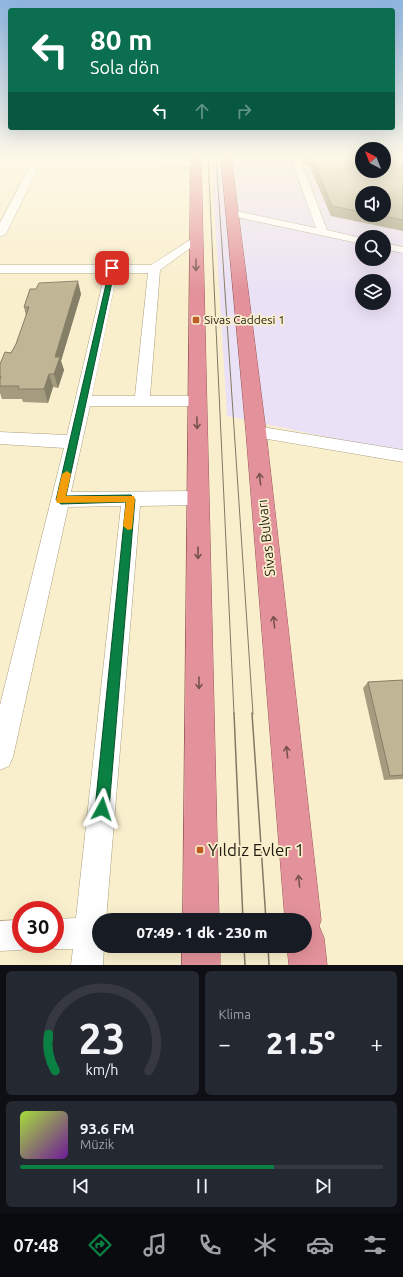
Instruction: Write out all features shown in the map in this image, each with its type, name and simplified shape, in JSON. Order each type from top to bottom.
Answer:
[{"type":"highway","points":[[196,201],[201,913]]},
{"type":"highway","name":"Sivas Bulvarı","points":[[230,201],[256,432],[302,913]]},
{"type":"highway","points":[[201,953],[201,965]]},
{"type":"highway","points":[[307,953],[308,965]]},
{"type":"street","points":[[0,234],[17,201]]},
{"type":"street","points":[[310,201],[322,233]]},
{"type":"street","points":[[231,213],[355,240]]},
{"type":"street","points":[[0,281],[110,274],[154,269],[196,239]]},
{"type":"street","points":[[391,247],[403,250]]},
{"type":"street","points":[[0,269],[110,274]]},
{"type":"street","points":[[142,401],[154,269]]},
{"type":"street","points":[[0,758],[61,500],[110,274]]},
{"type":"street","points":[[83,401],[197,401]]},
{"type":"street","points":[[256,432],[403,456]]},
{"type":"street","points":[[0,438],[74,442]]},
{"type":"street","points":[[61,500],[198,498]]},
{"type":"street","points":[[97,913],[131,499]]},
{"type":"street","points":[[64,934],[92,933]]},
{"type":"street","points":[[0,936],[12,935]]},
{"type":"street","points":[[87,965],[92,945]]},
{"type":"shaded area","points":[[214,201],[355,201],[355,222],[391,222],[391,201],[403,201],[403,453],[227,416]]},
{"type":"building","points":[[330,201],[355,201],[355,211],[332,206]]},
{"type":"building","points":[[391,201],[403,201],[403,220],[391,218]]},
{"type":"building","points":[[78,281],[55,357],[60,357],[54,374],[49,374],[44,389],[18,389],[19,386],[0,386],[0,364],[5,352],[11,353],[16,344],[29,307],[24,307],[30,289],[36,289],[39,283]]},
{"type":"building","points":[[403,680],[403,775],[390,776],[368,682]]},
{"type":"tram line","points":[[210,201],[234,714]]},
{"type":"tram line","points":[[219,201],[253,714]]},
{"type":"tram line","points":[[234,713],[243,913]]},
{"type":"tram line","points":[[252,713],[266,913]]},
{"type":"tram line","points":[[244,953],[245,965]]},
{"type":"tram line","points":[[268,953],[269,965]]},
{"type":"slow traffic","points":[[67,474],[61,500],[131,499],[128,526]]},
{"type":"place","name":"Sivas Caddesi 1","points":[[196,320]]},
{"type":"place","name":"Yıldız Evler 1","points":[[200,850]]},
{"type":"route","points":[[102,809],[131,499],[61,500],[112,268]]}]
